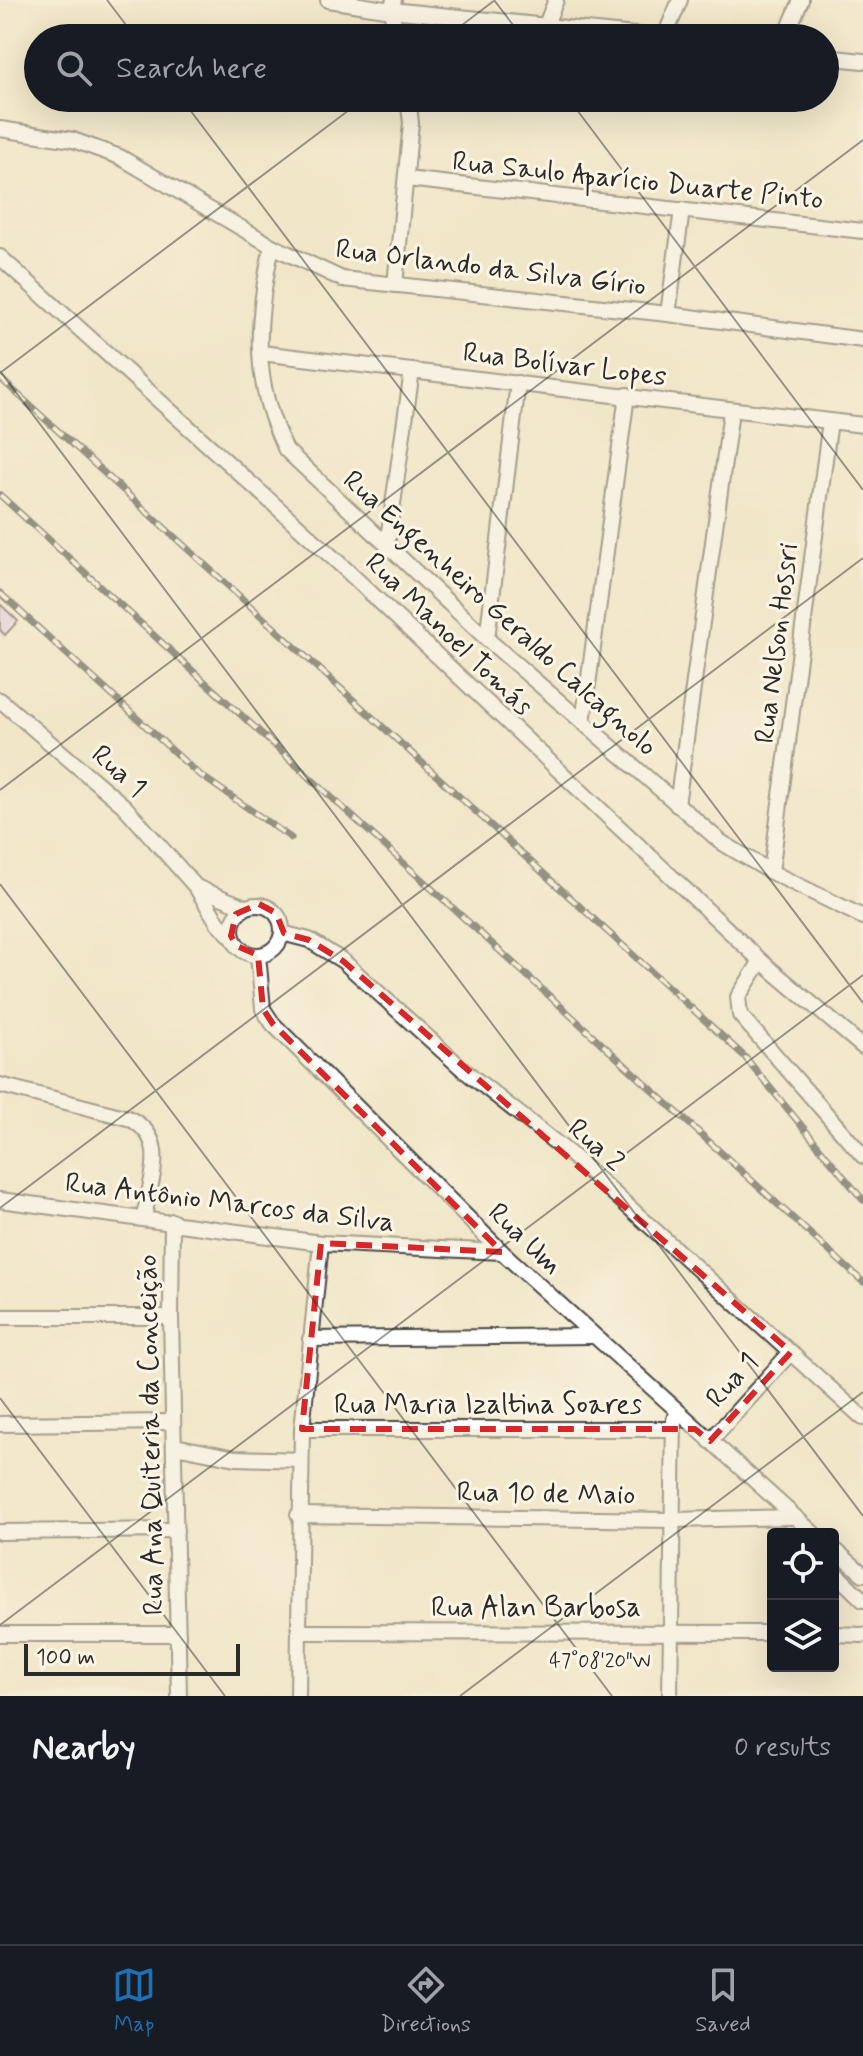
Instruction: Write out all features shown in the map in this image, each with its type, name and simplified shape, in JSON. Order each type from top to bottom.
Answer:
[{"type":"street","points":[[328,0],[393,5],[524,24]]},
{"type":"street","points":[[546,24],[556,0]]},
{"type":"street","points":[[670,24],[680,0]]},
{"type":"street","points":[[791,24],[801,0]]},
{"type":"street","points":[[839,58],[863,61]]},
{"type":"street","points":[[395,285],[407,179],[410,112]]},
{"type":"street","name":"Rua Orlando da Silva Gírio","points":[[0,129],[73,140],[120,157],[272,246],[342,279],[668,314],[863,340]]},
{"type":"street","name":"Rua Saulo Aparício Duarte Pinto","points":[[407,179],[863,231]]},
{"type":"street","points":[[668,314],[682,210]]},
{"type":"street","name":"Rua Engenheiro Geraldo Calcagnolo","points":[[272,246],[262,290],[261,385],[269,417],[286,450],[487,639],[677,805],[734,851],[863,917]]},
{"type":"street","name":"Rua Manoel Tomás","points":[[0,257],[341,565],[761,961],[863,1047]]},
{"type":"street","name":"Rua Bolívar Lopes","points":[[261,353],[863,425]]},
{"type":"street","points":[[387,546],[412,371]]},
{"type":"street","points":[[487,639],[518,383]]},
{"type":"street","points":[[583,722],[627,395]]},
{"type":"street","points":[[677,805],[731,411]]},
{"type":"street","name":"Rua Nelson Hossri","points":[[771,872],[830,421]]},
{"type":"street","name":"Rua 1","points":[[0,700],[124,806],[196,887],[218,923],[231,936]]},
{"type":"street","name":"Rua 1","points":[[196,887],[245,907]]},
{"type":"street","points":[[259,904],[271,909],[280,919],[282,933],[274,948],[258,955],[247,954],[231,936],[236,914],[245,907],[259,904]]},
{"type":"street","name":"Rua 2","points":[[282,933],[309,940],[343,961],[465,1071],[570,1154],[863,1418]]},
{"type":"street","name":"Rua Um","points":[[258,955],[263,1009],[268,1019],[502,1252],[806,1528]]},
{"type":"street","points":[[761,961],[738,997],[740,1015],[863,1156]]},
{"type":"street","points":[[0,1085],[128,1118],[147,1128],[156,1144],[144,1218]]},
{"type":"street","name":"Rua Antônio Marcos da Silva","points":[[0,1200],[321,1243],[502,1252]]},
{"type":"street","name":"Rua Ana Quiteria da Conceição","points":[[172,1221],[172,1422],[179,1696]]},
{"type":"street","points":[[298,1696],[298,1515],[302,1429],[321,1243]]},
{"type":"street","points":[[0,1317],[171,1317]]},
{"type":"street","points":[[310,1339],[592,1336]]},
{"type":"street","name":"Rua 1","points":[[710,1441],[791,1352]]},
{"type":"street","points":[[670,1696],[674,1411]]},
{"type":"street","points":[[0,1424],[172,1422]]},
{"type":"street","name":"Rua Maria Izaltina Soares","points":[[302,1429],[674,1429]]},
{"type":"street","points":[[175,1446],[236,1458],[301,1460]]},
{"type":"street","name":"Rua 10 de Maio","points":[[298,1515],[674,1520],[794,1517]]},
{"type":"street","points":[[0,1532],[176,1530]]},
{"type":"street","points":[[839,1553],[863,1574]]},
{"type":"street","points":[[839,1577],[863,1600]]},
{"type":"street","name":"Rua Alan Barbosa","points":[[299,1632],[767,1633]]},
{"type":"street","points":[[0,1634],[178,1634]]},
{"type":"street","points":[[839,1634],[863,1635]]},
{"type":"highlighted area","points":[[259,904],[276,913],[284,933],[309,940],[343,961],[791,1352],[710,1441],[695,1429],[302,1429],[321,1243],[502,1252],[273,1024],[263,1009],[258,955],[237,946],[231,936],[236,914]]},
{"type":"building","points":[[0,604],[18,621],[5,635],[0,630]]},
{"type":"railway","points":[[0,378],[744,1056],[863,1200]]},
{"type":"railway","points":[[0,495],[863,1282]]},
{"type":"railway","points":[[0,593],[196,772],[291,838]]}]
